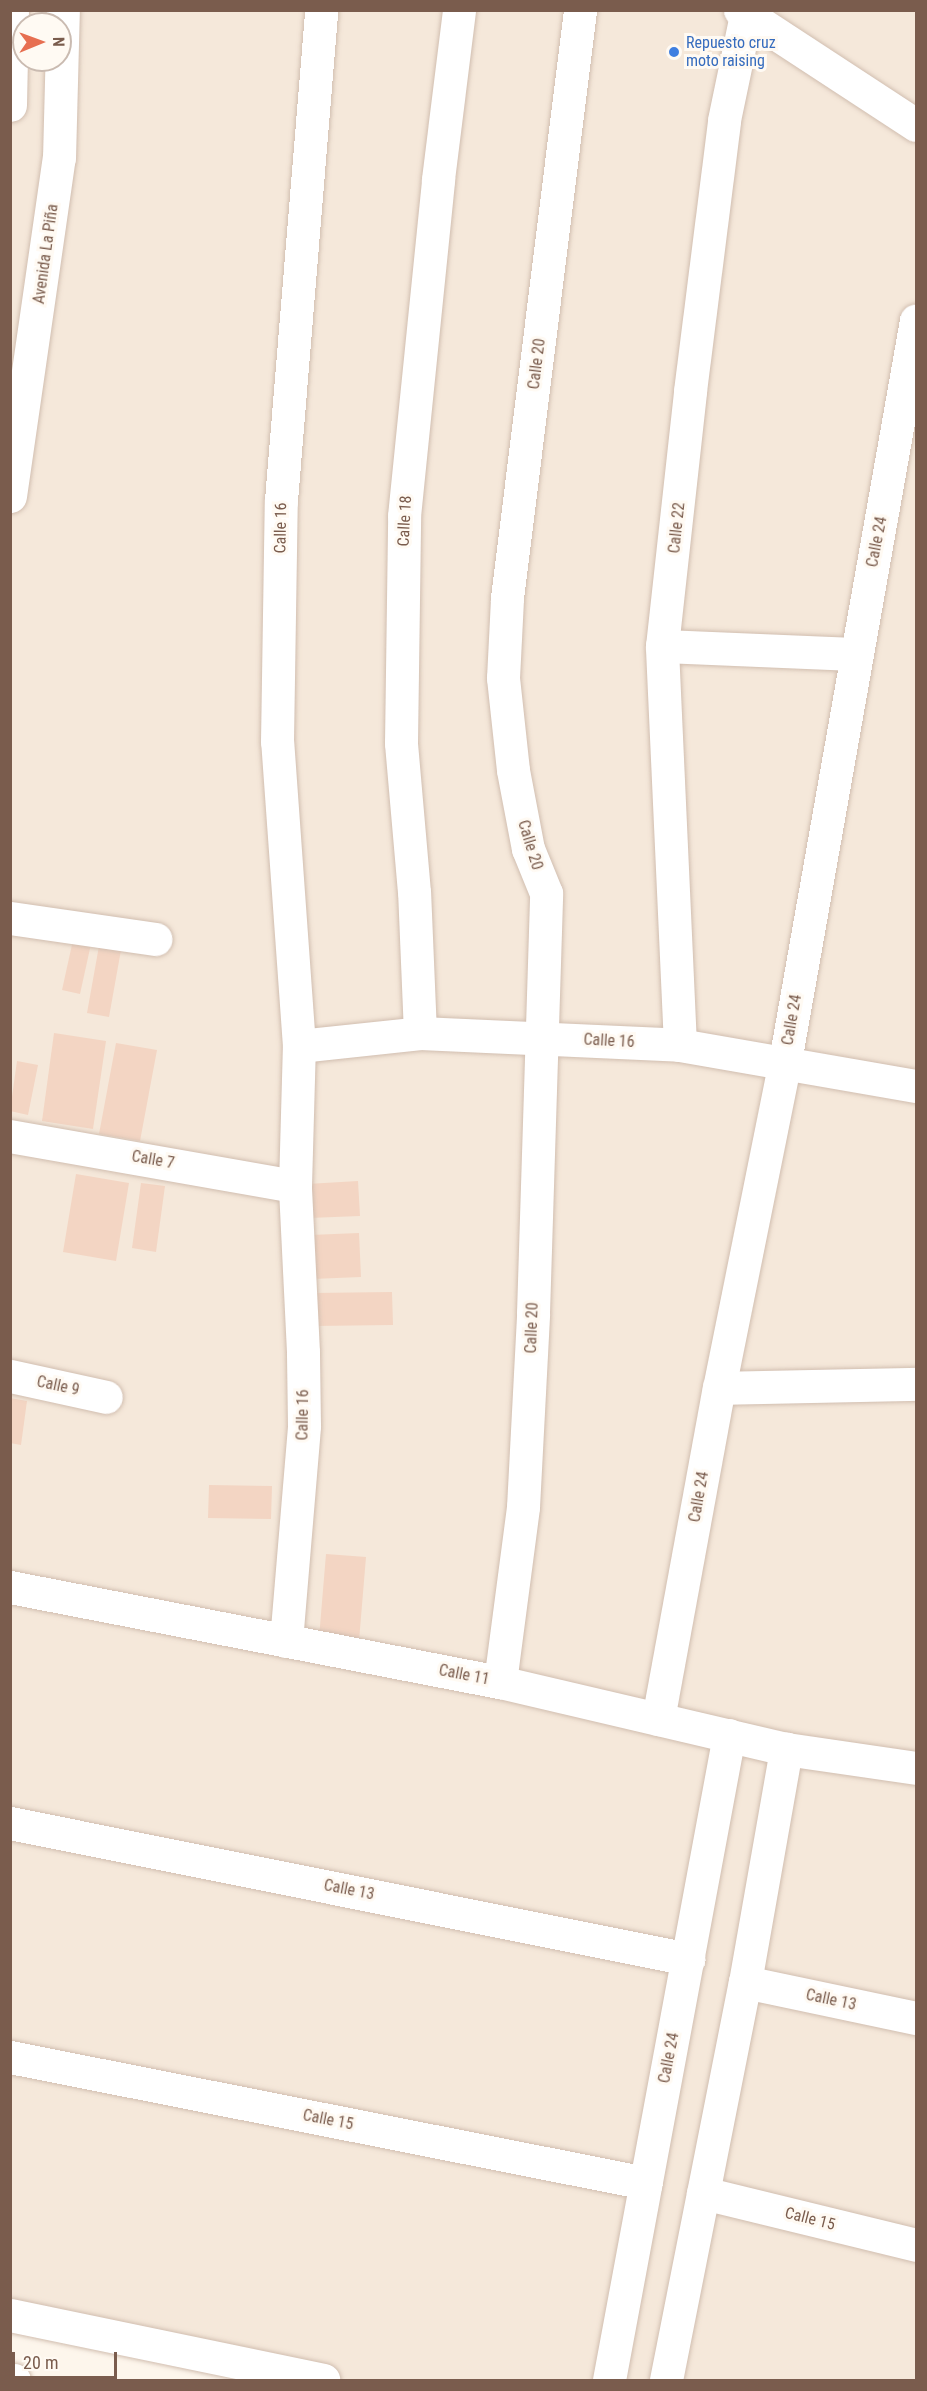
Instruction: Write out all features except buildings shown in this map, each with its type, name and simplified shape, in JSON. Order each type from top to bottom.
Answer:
[{"type":"street","points":[[10,105],[12,10]]},
{"type":"street","name":"Avenida La Piña","points":[[10,496],[59,158],[63,10]]},
{"type":"street","name":"Calle 16","points":[[286,1641],[304,1426],[295,1186],[299,1046],[276,742],[281,500],[321,10]]},
{"type":"street","name":"Calle 18","points":[[420,1033],[414,892],[401,743],[404,516],[438,179],[459,10]]},
{"type":"street","name":"Calle 20","points":[[500,1682],[523,1507],[533,1313],[546,893],[528,849],[519,806],[503,678],[508,586],[580,10]]},
{"type":"street","points":[[744,12],[916,125]]},
{"type":"street","name":"Calle 22","points":[[680,1045],[663,646],[706,255],[724,120],[744,12]]},
{"type":"street","name":"Calle 24","points":[[658,1719],[719,1388],[785,1061],[916,320]]},
{"type":"street","points":[[663,646],[856,654]]},
{"type":"street","points":[[10,918],[155,939]]},
{"type":"street","name":"Calle 16","points":[[299,1046],[420,1033],[680,1045],[785,1061],[916,1086]]},
{"type":"street","name":"Calle 7","points":[[10,1136],[295,1186]]},
{"type":"street","name":"Calle 9","points":[[10,1376],[106,1397]]},
{"type":"street","points":[[719,1388],[916,1384]]},
{"type":"street","name":"Calle 11","points":[[10,1587],[500,1682],[786,1749],[916,1768]]},
{"type":"street","name":"Calle 24","points":[[609,2380],[729,1735]]},
{"type":"street","points":[[666,2380],[746,1982],[786,1749]]},
{"type":"street","name":"Calle 13","points":[[10,1823],[688,1959]]},
{"type":"street","name":"Calle 13","points":[[746,1982],[916,2018]]},
{"type":"street","name":"Calle 15","points":[[10,2057],[646,2183]]},
{"type":"street","name":"Calle 15","points":[[703,2193],[916,2245]]},
{"type":"street","points":[[10,2315],[324,2380]]},
{"type":"shaded area","points":[[10,11],[916,11],[916,2380],[270,2380],[11,2333]]},
{"type":"place","name":"Repuesto cruz moto raising","points":[[674,52]]}]
